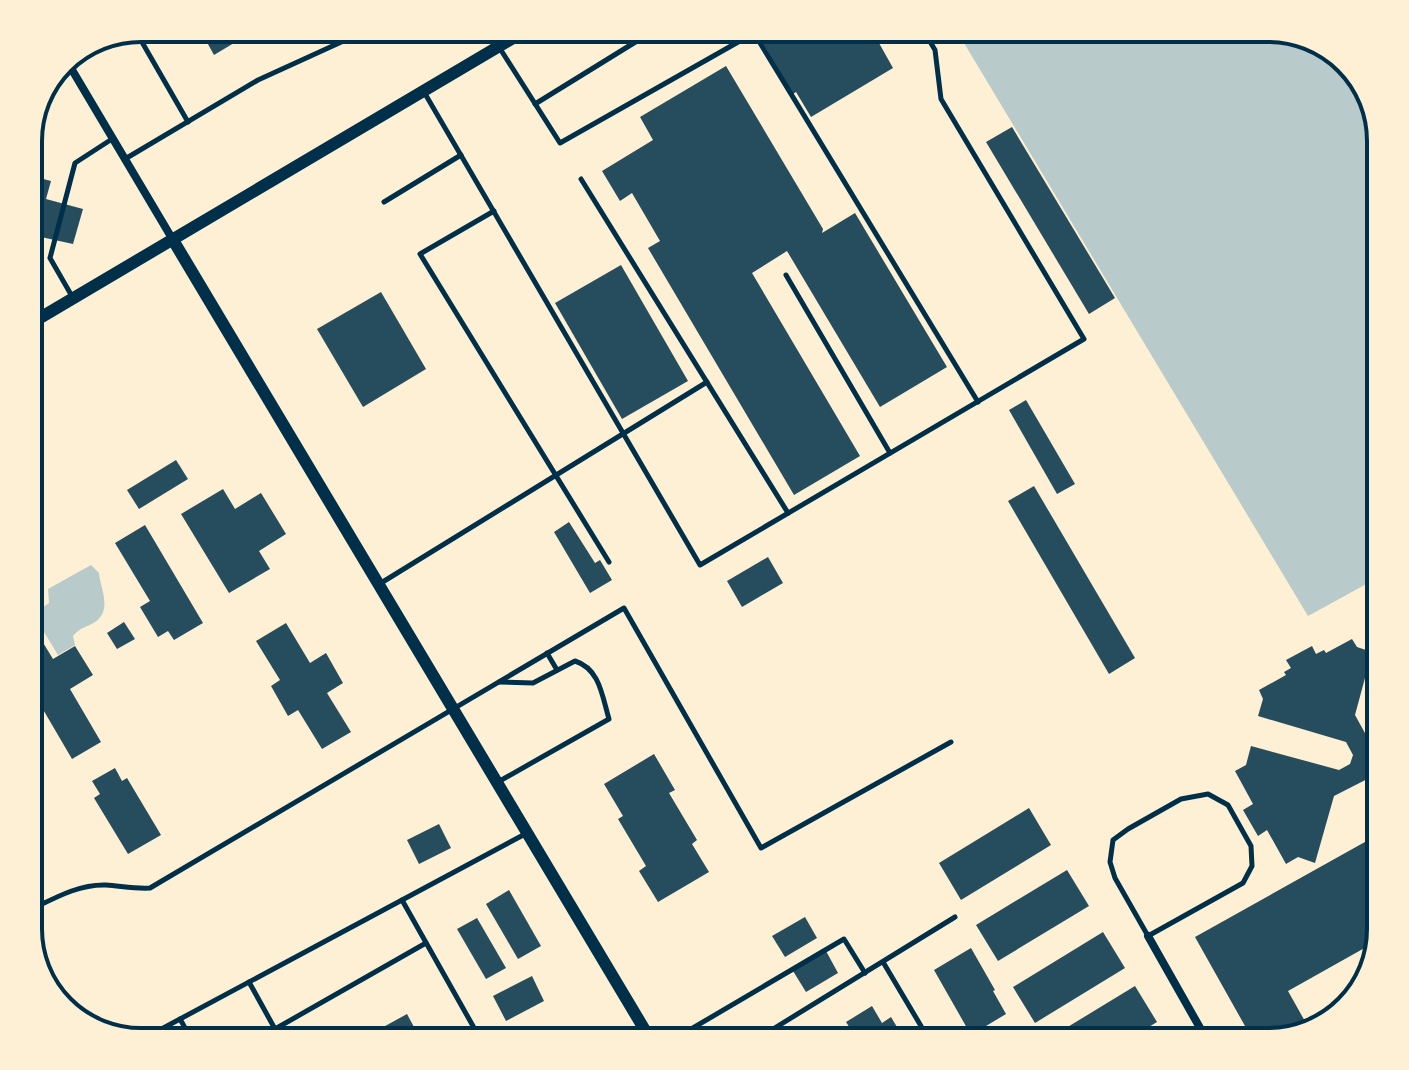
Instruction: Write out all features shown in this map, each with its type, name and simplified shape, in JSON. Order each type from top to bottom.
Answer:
[{"type":"street","points":[[42,317],[506,42]]},
{"type":"street","points":[[72,70],[644,1028]]},
{"type":"street","points":[[1148,936],[1200,1028]]},
{"type":"lane","points":[[142,42],[188,122]]},
{"type":"lane","points":[[125,159],[258,80],[341,42]]},
{"type":"lane","points":[[535,104],[635,42]]},
{"type":"lane","points":[[499,46],[560,143],[738,42]]},
{"type":"lane","points":[[759,42],[978,402]]},
{"type":"lane","points":[[424,91],[700,565],[1084,339],[941,99],[935,50],[930,42]]},
{"type":"lane","points":[[73,298],[50,258],[75,163],[113,138]]},
{"type":"lane","points":[[384,202],[461,155]]},
{"type":"lane","points":[[581,179],[788,513]]},
{"type":"lane","points":[[494,211],[420,254],[609,562]]},
{"type":"lane","points":[[786,275],[890,453]]},
{"type":"lane","points":[[379,584],[707,382]]},
{"type":"lane","points":[[42,904],[86,887],[150,888],[624,608],[761,848],[951,742]]},
{"type":"lane","points":[[547,653],[557,670]]},
{"type":"lane","points":[[498,682],[533,683],[575,661],[589,667],[598,681],[609,719],[498,782]]},
{"type":"lane","points":[[1208,794],[1228,805],[1251,846],[1252,866],[1243,883],[1148,936],[1115,878],[1110,862],[1113,840],[1181,799],[1208,794]]},
{"type":"lane","points":[[163,1028],[528,832]]},
{"type":"lane","points":[[402,900],[474,1028]]},
{"type":"lane","points":[[775,1028],[955,917]]},
{"type":"lane","points":[[693,1028],[844,939],[865,973]]},
{"type":"lane","points":[[277,1028],[426,943]]},
{"type":"lane","points":[[883,962],[921,1026]]},
{"type":"lane","points":[[249,982],[274,1028]]},
{"type":"lane","points":[[180,1019],[185,1028]]},
{"type":"shaded area","points":[[963,42],[1281,43],[1300,47],[1328,62],[1343,76],[1357,97],[1365,121],[1367,141],[1367,584],[1308,616]]},
{"type":"shaded area","points":[[91,565],[99,573],[104,599],[100,617],[80,629],[73,636],[75,645],[58,655],[42,629],[42,608],[49,603],[48,589]]},
{"type":"building","points":[[207,42],[236,42],[214,55]]},
{"type":"building","points":[[762,42],[880,42],[893,68],[811,117],[796,92],[793,94]]},
{"type":"building","points":[[726,66],[823,229],[822,233],[855,213],[947,367],[880,407],[787,251],[752,273],[860,456],[794,495],[648,248],[660,241],[632,193],[620,201],[602,171],[653,140],[640,117]]},
{"type":"building","points":[[1012,127],[1115,298],[1089,314],[986,142]]},
{"type":"building","points":[[42,179],[51,181],[46,199],[83,209],[73,244],[42,237]]},
{"type":"building","points":[[621,265],[688,381],[622,419],[555,303]]},
{"type":"building","points":[[381,292],[426,369],[363,407],[317,329]]},
{"type":"building","points":[[1026,400],[1075,484],[1057,494],[1009,410]]},
{"type":"building","points":[[176,460],[188,479],[139,509],[127,490]]},
{"type":"building","points":[[1034,486],[1135,658],[1109,674],[1008,501]]},
{"type":"building","points":[[223,489],[235,509],[261,493],[286,534],[259,551],[270,569],[229,593],[181,514]]},
{"type":"building","points":[[569,522],[595,563],[600,560],[612,580],[590,593],[554,532]]},
{"type":"building","points":[[145,525],[203,623],[174,640],[168,631],[158,637],[140,607],[150,601],[115,543]]},
{"type":"building","points":[[768,557],[783,583],[742,607],[727,581]]},
{"type":"building","points":[[124,622],[135,639],[117,649],[107,633]]},
{"type":"building","points":[[286,623],[310,663],[326,653],[343,683],[327,693],[351,732],[322,749],[298,710],[288,716],[271,686],[280,680],[256,641]]},
{"type":"building","points":[[1352,639],[1357,647],[1367,650],[1367,671],[1355,715],[1367,737],[1367,779],[1334,796],[1315,863],[1298,857],[1286,864],[1267,830],[1258,836],[1243,810],[1253,804],[1235,771],[1246,765],[1251,746],[1339,770],[1350,764],[1353,755],[1346,742],[1258,716],[1263,699],[1259,690],[1286,675],[1284,672],[1291,668],[1286,660],[1312,646],[1316,654],[1324,650],[1326,653]]},
{"type":"building","points":[[42,641],[53,659],[75,646],[93,675],[70,689],[101,742],[72,759],[42,708]]},
{"type":"building","points":[[654,754],[675,790],[669,793],[697,840],[692,844],[709,872],[658,902],[639,871],[646,866],[618,819],[623,816],[604,784]]},
{"type":"building","points":[[115,768],[122,781],[127,778],[161,835],[128,854],[94,798],[100,794],[92,781]]},
{"type":"building","points":[[1029,808],[1051,845],[961,900],[939,863]]},
{"type":"building","points":[[439,824],[451,848],[419,864],[407,840]]},
{"type":"building","points":[[1367,841],[1365,948],[1288,991],[1305,1021],[1288,1026],[1246,1028],[1195,937]]},
{"type":"building","points":[[1067,870],[1089,906],[998,961],[976,925]]},
{"type":"building","points":[[509,890],[541,946],[518,959],[486,904]]},
{"type":"building","points":[[805,917],[817,938],[785,957],[772,936]]},
{"type":"building","points":[[477,918],[506,968],[486,979],[457,929]]},
{"type":"building","points":[[1103,932],[1125,968],[1035,1023],[1013,987]]},
{"type":"building","points":[[971,948],[1006,1014],[983,1028],[967,1028],[934,970]]},
{"type":"building","points":[[826,951],[838,973],[806,992],[793,971]]},
{"type":"building","points":[[532,976],[544,1001],[506,1021],[493,996]]},
{"type":"building","points":[[1135,986],[1157,1022],[1147,1028],[1066,1028]]},
{"type":"building","points":[[872,1006],[882,1023],[891,1017],[898,1028],[850,1028],[846,1022]]},
{"type":"building","points":[[407,1014],[414,1028],[382,1028]]}]
